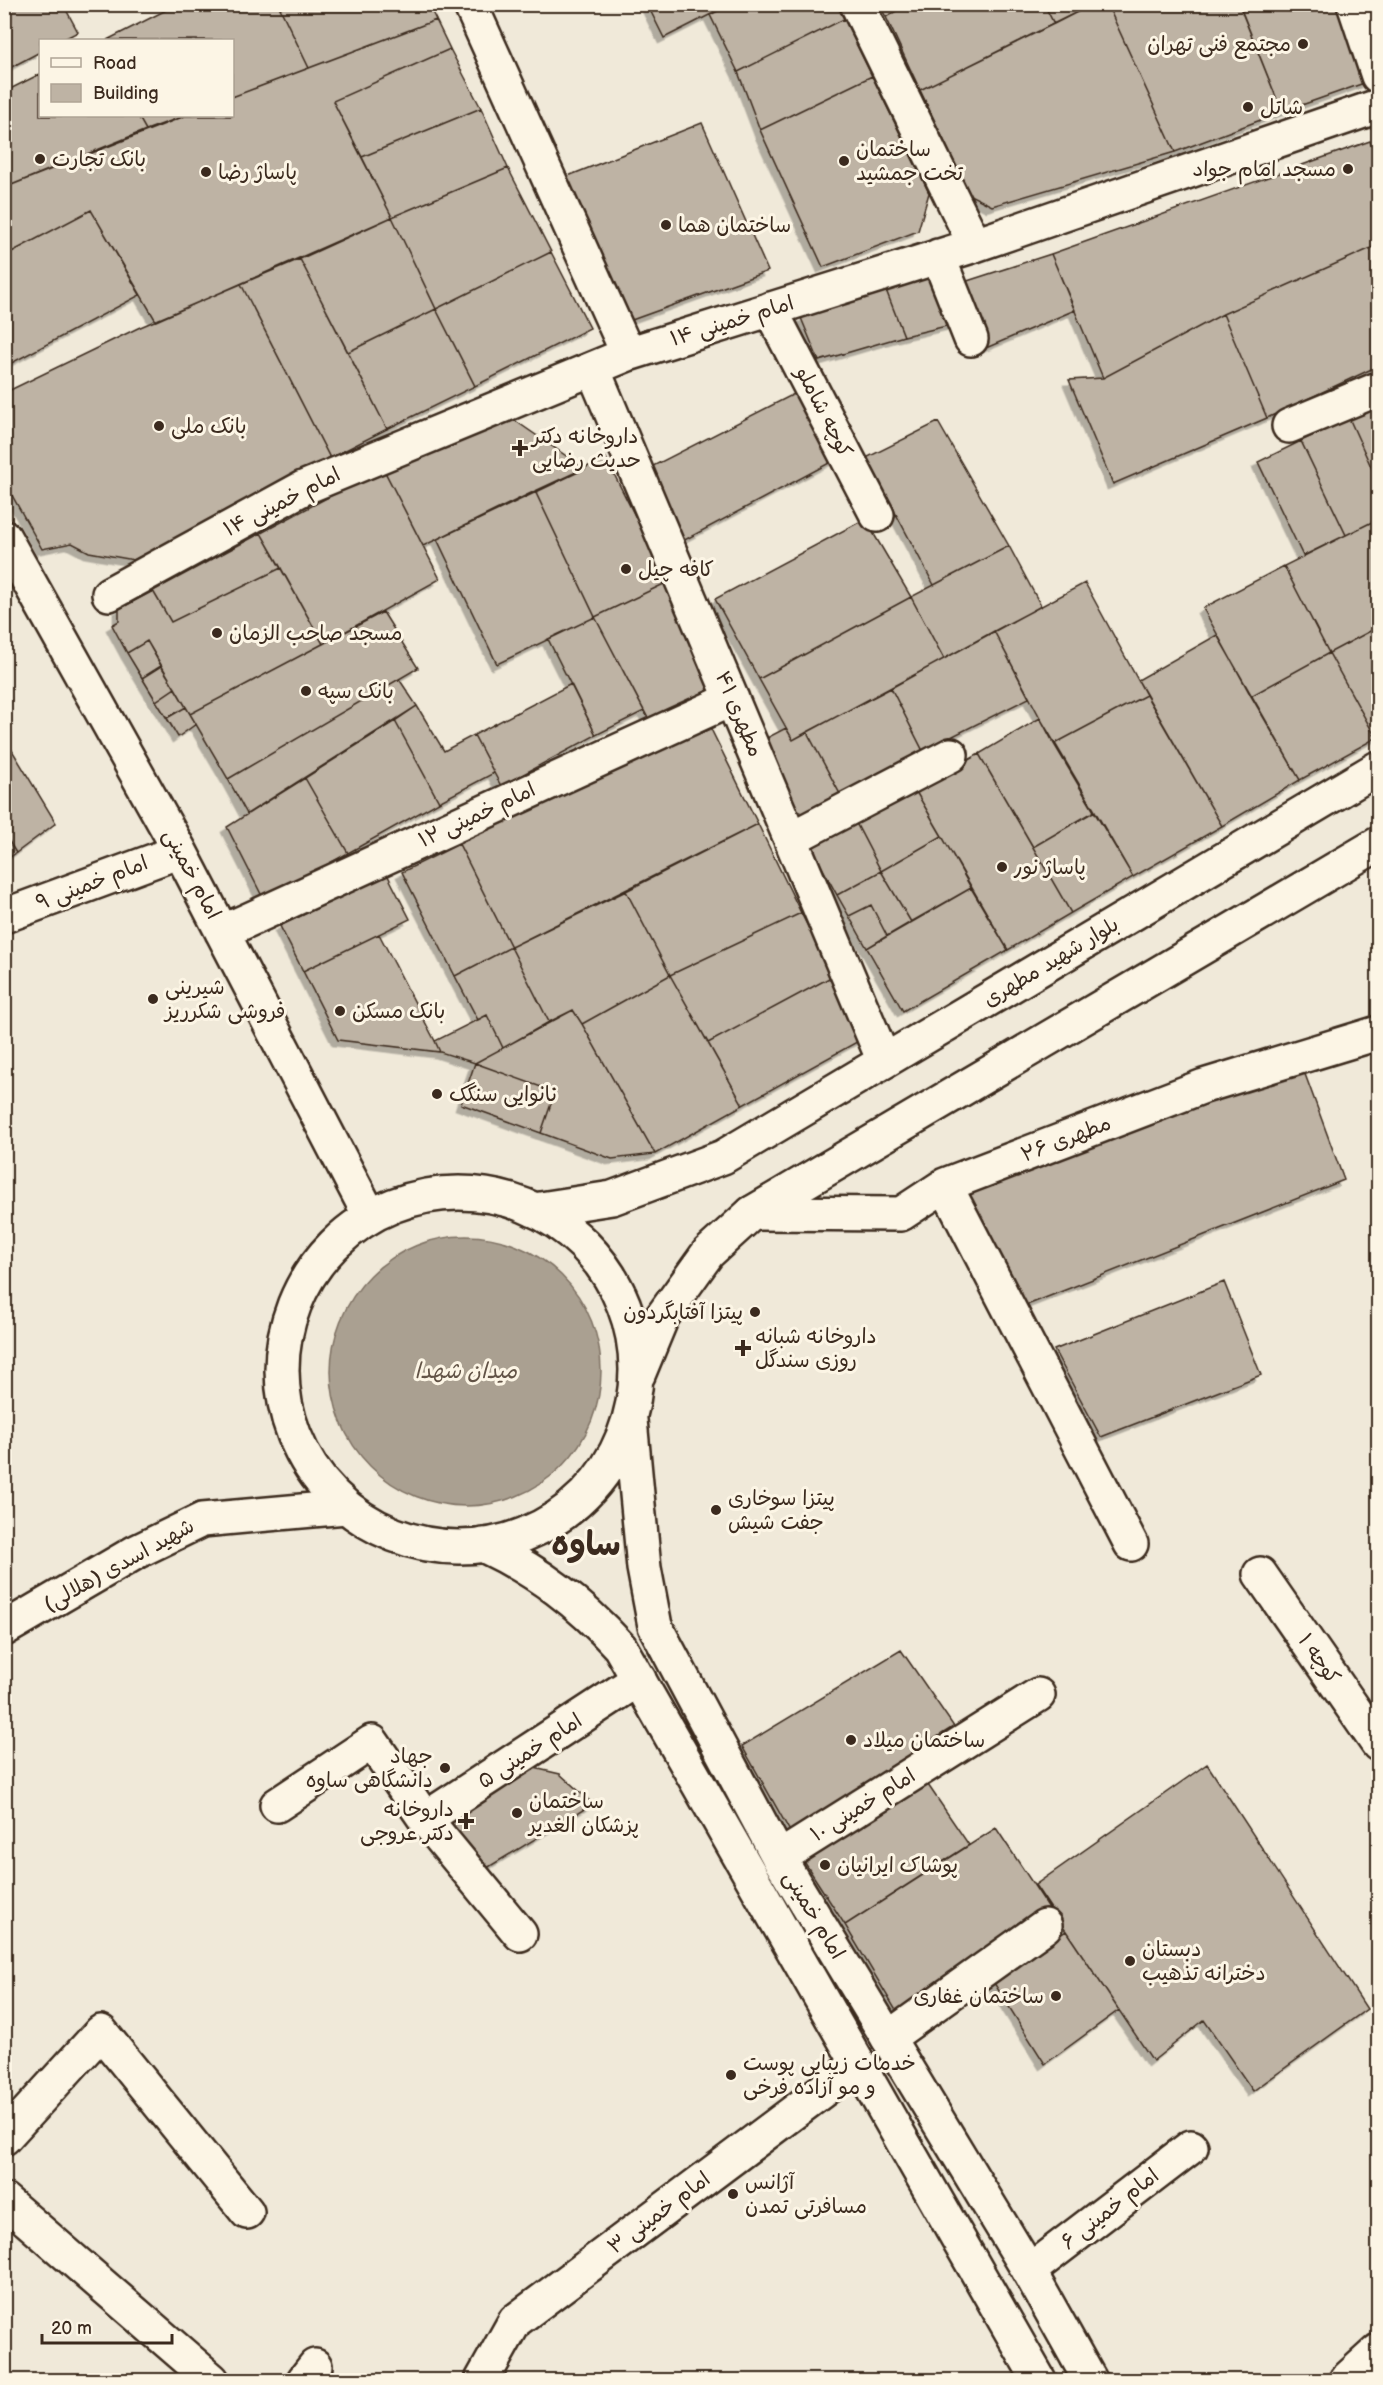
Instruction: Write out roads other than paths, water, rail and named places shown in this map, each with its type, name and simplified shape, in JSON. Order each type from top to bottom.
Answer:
[{"type":"street","points":[[470,4],[628,354]]},
{"type":"street","points":[[856,4],[975,245]]},
{"type":"street","points":[[1354,4],[1378,76]]},
{"type":"street","name":"امام خمینی ۱۴","points":[[109,594],[303,488],[628,354],[975,245],[1378,106]]},
{"type":"street","points":[[938,256],[971,339]]},
{"type":"street","name":"کوچه شاملو","points":[[770,309],[877,514]]},
{"type":"street","name":"مطهری ۴۱","points":[[593,369],[884,1060]]},
{"type":"street","points":[[1288,426],[1378,389]]},
{"type":"street","name":"امام خمینی","points":[[4,537],[180,850],[370,1216]]},
{"type":"street","name":"امام خمینی ۱۲","points":[[222,932],[732,699]]},
{"type":"street","points":[[792,838],[951,754]]},
{"type":"street","name":"بلوار شهید مطهری","points":[[534,1210],[612,1198],[723,1157],[1378,768]]},
{"type":"street","points":[[636,1382],[635,1352],[629,1322],[618,1294],[603,1268],[584,1245],[560,1225],[534,1210],[498,1198],[460,1193],[423,1196],[404,1201],[370,1216],[336,1242],[309,1275],[291,1314],[282,1355],[284,1397],[296,1439],[317,1475],[346,1507],[371,1523],[411,1540],[439,1546],[483,1545],[527,1534],[567,1510],[584,1496],[606,1468],[622,1438],[630,1416],[636,1382],[662,1317],[708,1253],[752,1213],[1378,844]]},
{"type":"street","name":"امام خمینی ۹","points":[[4,916],[180,850]]},
{"type":"street","name":"مطهری ۲۶","points":[[752,1213],[901,1214],[945,1185],[1204,1086],[1378,1033]]},
{"type":"street","points":[[945,1185],[1131,1544]]},
{"type":"street","name":"امام خمینی","points":[[630,1416],[644,1568],[655,1626],[780,1858],[1029,2271],[1090,2380]]},
{"type":"street","name":"شهید اسدی (هلالی)","points":[[4,1629],[136,1552],[202,1520],[346,1507]]},
{"type":"street","name":"امام خمینی","points":[[483,1545],[548,1581],[591,1615],[620,1647],[1039,2380]]},
{"type":"street","name":"کوچه ۱","points":[[1260,1574],[1378,1744]]},
{"type":"street","name":"امام خمینی ۵","points":[[425,1819],[639,1679]]},
{"type":"street","name":"امام خمینی ۱۰","points":[[780,1858],[1038,1695]]},
{"type":"street","points":[[277,1805],[372,1742],[425,1819],[520,1934]]},
{"type":"street","points":[[888,2038],[1045,1926]]},
{"type":"street","points":[[4,2138],[101,2032],[247,2212]]},
{"type":"street","name":"امام خمینی ۳","points":[[482,2380],[515,2321],[858,2064]]},
{"type":"street","name":"امام خمینی ۶","points":[[1029,2271],[1191,2147]]},
{"type":"street","points":[[4,2200],[212,2380]]},
{"type":"street","points":[[1346,2380],[1378,2351]]},
{"type":"water","name":"میدان شهدا","points":[[466,1236],[492,1239],[518,1246],[552,1267],[570,1285],[591,1319],[598,1345],[601,1371],[598,1397],[591,1423],[570,1457],[552,1475],[518,1496],[492,1503],[466,1506],[440,1503],[414,1496],[380,1475],[362,1457],[341,1423],[334,1397],[331,1371],[334,1345],[341,1319],[362,1285],[380,1267],[414,1246],[440,1239]]},
{"type":"place","name":"مجتمع فنی تهران","points":[[1303,44]]},
{"type":"place","name":"شاتل","points":[[1248,107]]},
{"type":"place","name":"بانک تجارت","points":[[40,159]]},
{"type":"place","name":"ساختمان تخت جمشید","points":[[844,161]]},
{"type":"place","name":"مسجد امام جواد","points":[[1348,169]]},
{"type":"place","name":"پاساژ رضا","points":[[206,172]]},
{"type":"place","name":"ساختمان هما","points":[[666,225]]},
{"type":"place","name":"بانک ملی","points":[[159,426]]},
{"type":"place","name":"داروخانه دکتر حدیث رضایی","points":[[520,448]]},
{"type":"place","name":"کافه چیل","points":[[626,569]]},
{"type":"place","name":"مسجد صاحب الزمان","points":[[217,633]]},
{"type":"place","name":"بانک سپه","points":[[306,691]]},
{"type":"place","name":"پاساژ نور","points":[[1002,867]]},
{"type":"place","name":"شیرینی فروشی شکرریز","points":[[153,999]]},
{"type":"place","name":"بانک مسکن","points":[[340,1011]]},
{"type":"place","name":"نانوایی سنگک","points":[[437,1094]]},
{"type":"place","name":"پیتزا آفتابگردون","points":[[755,1312]]},
{"type":"place","name":"داروخانه شبانه روزی سندگل","points":[[743,1348]]},
{"type":"place","name":"پیتزا سوخاری جفت شیش","points":[[716,1510]]},
{"type":"place","name":"ساختمان میلاد","points":[[851,1740]]},
{"type":"place","name":"جهاد دانشگاهی ساوه","points":[[445,1768]]},
{"type":"place","name":"ساختمان پزشکان الغدیر","points":[[517,1813]]},
{"type":"place","name":"داروخانه دکتر عروجی","points":[[466,1821]]},
{"type":"place","name":"پوشاک ایرانیان","points":[[825,1865]]},
{"type":"place","name":"دبستان دخترانه تذهیب","points":[[1130,1961]]},
{"type":"place","name":"ساختمان غفاری","points":[[1056,1996]]},
{"type":"place","name":"خدمات زیبایی پوست و مو آزاده فرخی","points":[[731,2075]]},
{"type":"place","name":"آژانس مسافرتی تمدن","points":[[733,2194]]},
{"type":"district","name":"ساوه","points":[[586,1545]]}]
